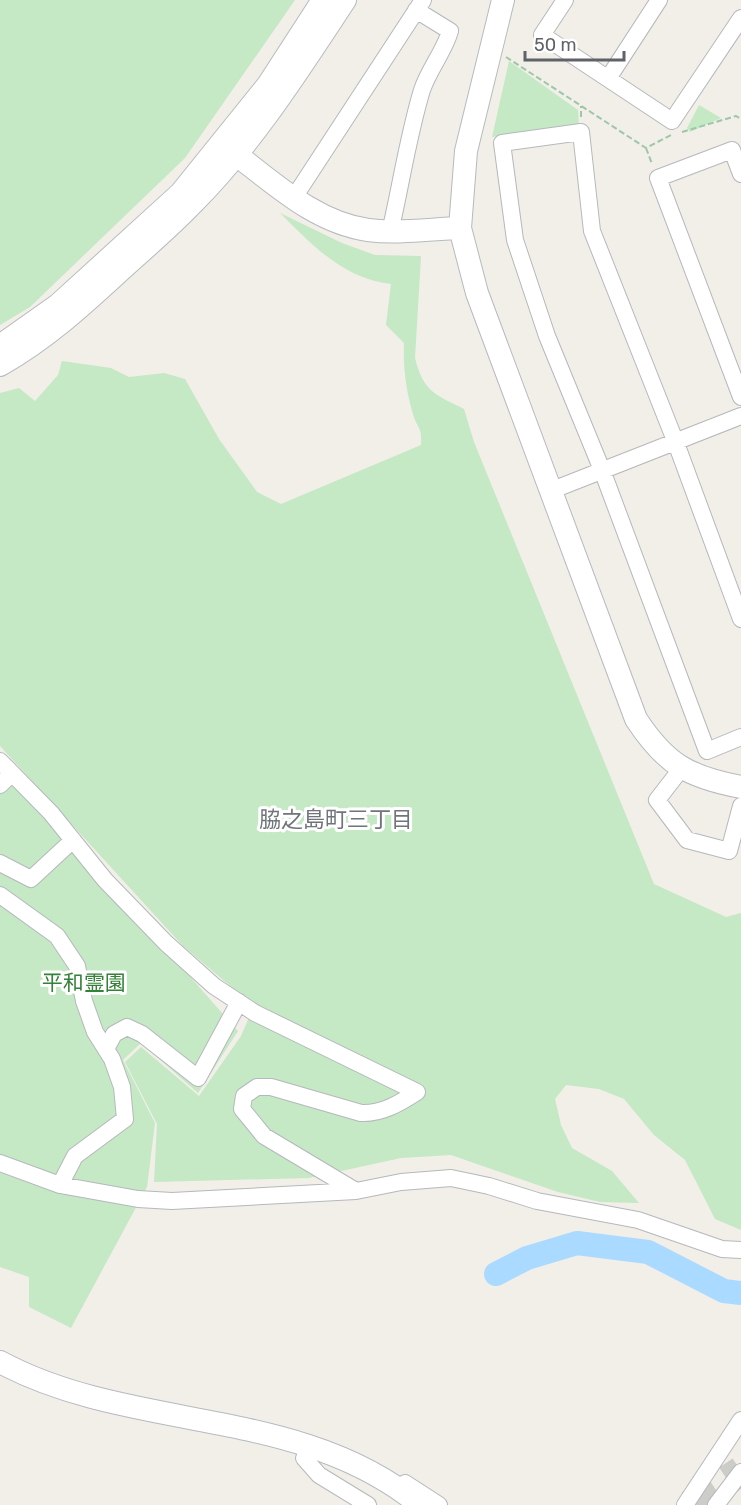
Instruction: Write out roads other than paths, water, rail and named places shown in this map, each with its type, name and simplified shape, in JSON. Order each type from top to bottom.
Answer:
[{"type":"street","points":[[0,365],[45,337],[78,310],[192,204],[229,150],[323,0]]},
{"type":"street","points":[[0,346],[58,305],[229,150],[285,92],[345,0]]},
{"type":"street","points":[[503,0],[466,151],[460,228],[477,293],[636,719],[645,732],[681,770],[716,783],[741,787]]},
{"type":"street","points":[[565,0],[542,34],[672,121],[741,18]]},
{"type":"street","points":[[609,77],[659,0]]},
{"type":"street","points":[[293,199],[419,5],[450,31],[448,39],[431,66],[422,91],[390,232]]},
{"type":"street","points":[[741,620],[676,443],[592,231],[581,132],[502,143],[514,240],[547,336],[602,470],[707,751],[741,737]]},
{"type":"street","points":[[229,150],[293,199],[331,220],[356,228],[390,232],[460,228]]},
{"type":"street","points":[[741,174],[732,150],[658,178],[741,397]]},
{"type":"street","points":[[550,491],[741,416]]},
{"type":"street","points":[[0,761],[6,779],[73,840],[105,880],[166,942],[214,986],[255,1013],[417,1092],[398,1105],[372,1113],[361,1113],[270,1087],[257,1087],[244,1096],[242,1109],[264,1136],[356,1191]]},
{"type":"street","points":[[681,770],[657,800],[687,840],[729,851],[741,806]]},
{"type":"street","points":[[0,863],[32,879],[73,840]]},
{"type":"street","points":[[0,896],[28,912],[57,936],[77,966],[84,1001],[95,1032],[106,1049],[122,1087],[124,1119],[75,1156],[60,1185]]},
{"type":"street","points":[[106,1049],[114,1034],[127,1028],[142,1034],[198,1078],[239,1002]]},
{"type":"street","points":[[0,1163],[60,1185],[138,1199],[172,1201],[356,1191],[401,1182],[451,1178],[489,1186],[537,1201],[638,1220],[722,1249],[741,1250]]},
{"type":"street","points":[[0,1362],[61,1389],[234,1425],[311,1453],[371,1471],[420,1505]]},
{"type":"street","points":[[0,1377],[46,1398],[84,1408],[372,1466],[430,1497],[439,1505]]},
{"type":"street","points":[[685,1505],[741,1420]]},
{"type":"street","points":[[311,1453],[319,1475],[368,1505]]},
{"type":"street","points":[[311,1453],[395,1505]]},
{"type":"street","points":[[716,1505],[741,1472]]},
{"type":"waterway","points":[[496,1274],[527,1258],[577,1243],[648,1252],[724,1291],[741,1293]]},
{"type":"tunnel","points":[[690,1505],[741,1471]]},
{"type":"district","name":"脇之島町三丁目","points":[[336,819]]},
{"type":"park label","name":"平和霊園","points":[[84,983]]}]
